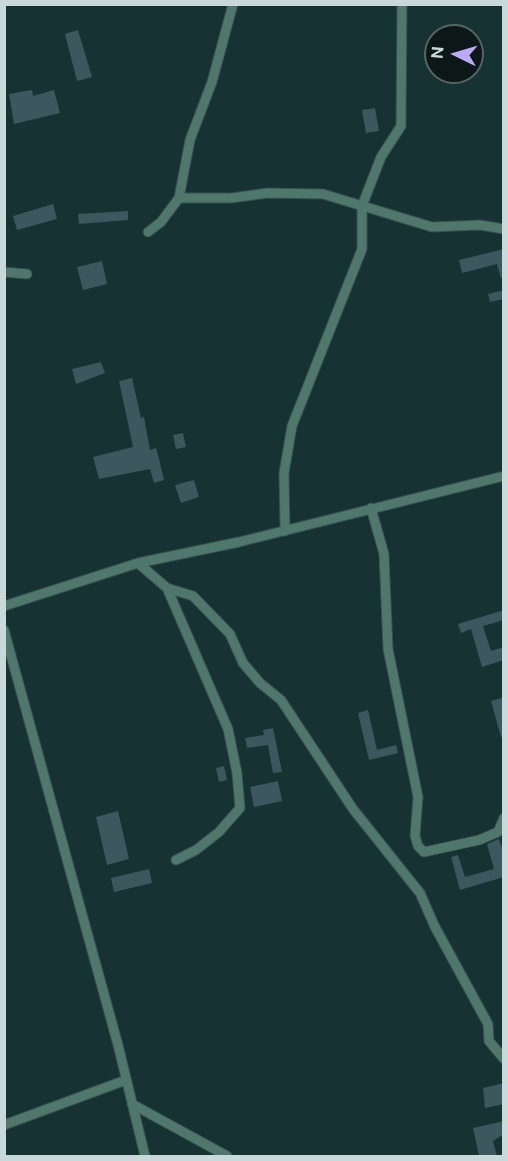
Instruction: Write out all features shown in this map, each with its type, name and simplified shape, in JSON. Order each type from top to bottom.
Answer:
[{"type":"street","points":[[148,232],[161,222],[179,198],[190,140],[212,82],[233,4]]},
{"type":"street","points":[[285,531],[284,473],[292,426],[362,249],[362,206],[381,157],[401,126],[402,4]]},
{"type":"street","points":[[179,198],[231,198],[268,193],[323,194],[432,226],[480,225],[504,229]]},
{"type":"street","points":[[4,272],[27,274]]},
{"type":"street","points":[[4,606],[138,563],[285,531],[504,476]]},
{"type":"street","points":[[371,508],[384,554],[388,649],[418,797],[415,836],[418,846],[424,852],[480,840],[498,832],[504,818]]},
{"type":"street","points":[[138,563],[166,588],[228,729],[237,773],[240,808],[219,832],[196,850],[176,860]]},
{"type":"street","points":[[166,588],[193,596],[230,634],[243,663],[260,683],[281,700],[353,809],[420,893],[435,927],[488,1024],[489,1041],[504,1059]]},
{"type":"street","points":[[4,630],[145,1156]]},
{"type":"street","points":[[4,1125],[126,1080]]},
{"type":"street","points":[[132,1104],[227,1156]]},
{"type":"building","points":[[78,30],[92,77],[77,81],[65,34]]},
{"type":"building","points":[[32,90],[33,96],[54,90],[60,113],[14,124],[9,94]]},
{"type":"building","points":[[375,108],[379,131],[366,133],[362,110]]},
{"type":"building","points":[[53,204],[57,219],[17,230],[13,216]]},
{"type":"building","points":[[128,211],[128,220],[79,224],[78,214]]},
{"type":"building","points":[[504,249],[504,277],[501,278],[497,264],[462,273],[459,260]]},
{"type":"building","points":[[102,261],[107,284],[83,290],[77,267]]},
{"type":"building","points":[[504,290],[504,299],[490,302],[488,294]]},
{"type":"building","points":[[101,362],[105,373],[76,384],[72,369]]},
{"type":"building","points":[[132,378],[141,418],[144,417],[150,450],[156,448],[164,480],[154,483],[150,469],[99,479],[93,457],[133,447],[119,381]]},
{"type":"building","points":[[183,433],[186,447],[176,449],[173,435]]},
{"type":"building","points":[[194,480],[199,497],[181,503],[175,485]]},
{"type":"building","points":[[504,610],[504,620],[483,626],[491,651],[504,647],[504,660],[482,667],[471,629],[461,633],[458,624]]},
{"type":"building","points":[[502,698],[504,737],[501,737],[491,701]]},
{"type":"building","points":[[368,710],[377,750],[396,745],[398,753],[369,760],[358,713]]},
{"type":"building","points":[[273,728],[282,772],[273,773],[268,745],[247,748],[245,738],[264,735],[263,730]]},
{"type":"building","points":[[224,766],[227,780],[219,782],[216,768]]},
{"type":"building","points":[[278,781],[282,801],[254,807],[250,787]]},
{"type":"building","points":[[118,811],[129,859],[107,865],[96,817]]},
{"type":"building","points":[[499,839],[504,854],[504,877],[460,890],[451,857],[458,855],[465,877],[494,869],[487,844]]},
{"type":"building","points":[[149,869],[152,883],[114,892],[111,878]]},
{"type":"building","points":[[504,1083],[504,1104],[485,1108],[483,1088]]},
{"type":"building","points":[[504,1121],[504,1134],[493,1141],[497,1156],[479,1156],[473,1128]]}]
